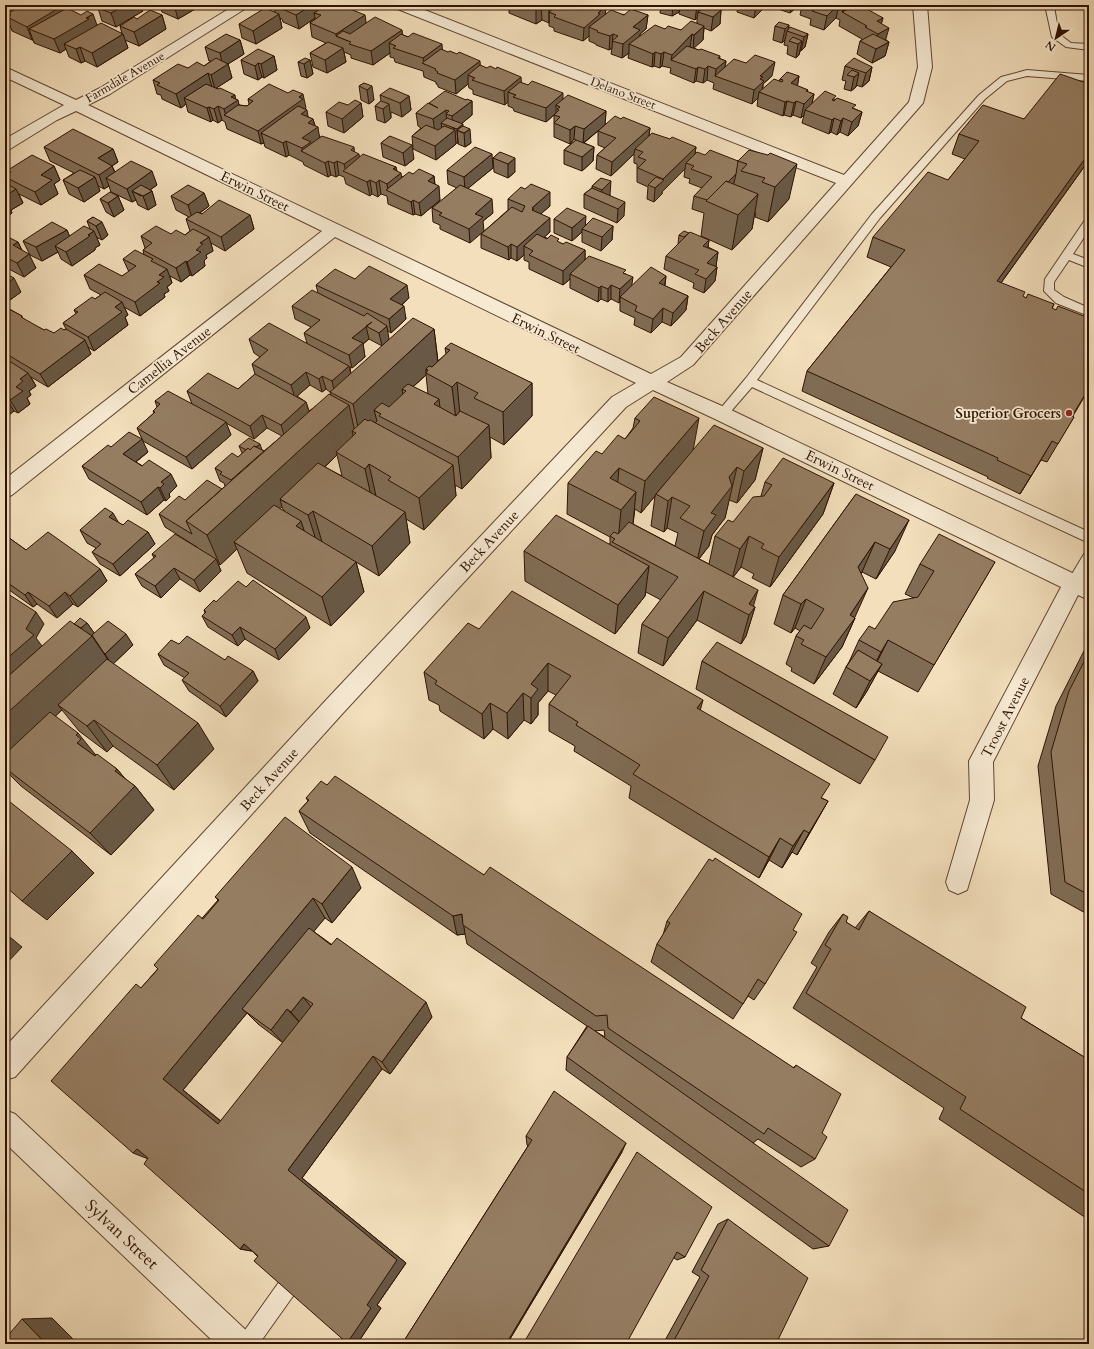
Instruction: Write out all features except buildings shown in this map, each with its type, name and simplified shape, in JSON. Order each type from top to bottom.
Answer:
[{"type":"street","name":"Farmdale Avenue","points":[[5,146],[52,117],[105,91],[244,5]]},
{"type":"street","name":"Delano Street","points":[[400,5],[846,181]]},
{"type":"street","name":"Beck Avenue","points":[[5,1066],[335,706],[613,407],[687,361],[916,103],[925,67],[920,5]]},
{"type":"street","name":"Erwin Street","points":[[5,71],[652,383],[722,414],[1082,587]]},
{"type":"street","name":"Camellia Avenue","points":[[5,490],[334,230]]},
{"type":"street","name":"Troost Avenue","points":[[958,882],[982,800],[981,761],[1082,587]]},
{"type":"street","name":"Sylvan Street","points":[[5,1124],[238,1344]]},
{"type":"lane","points":[[1051,5],[1049,6],[1055,35],[1069,45],[1089,47]]},
{"type":"lane","points":[[722,414],[750,381],[876,216],[982,97],[1004,79],[1027,73],[1089,78]]},
{"type":"lane","points":[[1089,222],[1049,282],[1049,291],[1060,300],[1089,312]]},
{"type":"lane","points":[[1067,256],[1089,264]]},
{"type":"lane","points":[[750,381],[1089,538]]},
{"type":"lane","points":[[1082,587],[1089,558]]},
{"type":"lane","points":[[247,1344],[291,1282]]},
{"type":"place","name":"Superior Grocers","points":[[1069,413]]}]
